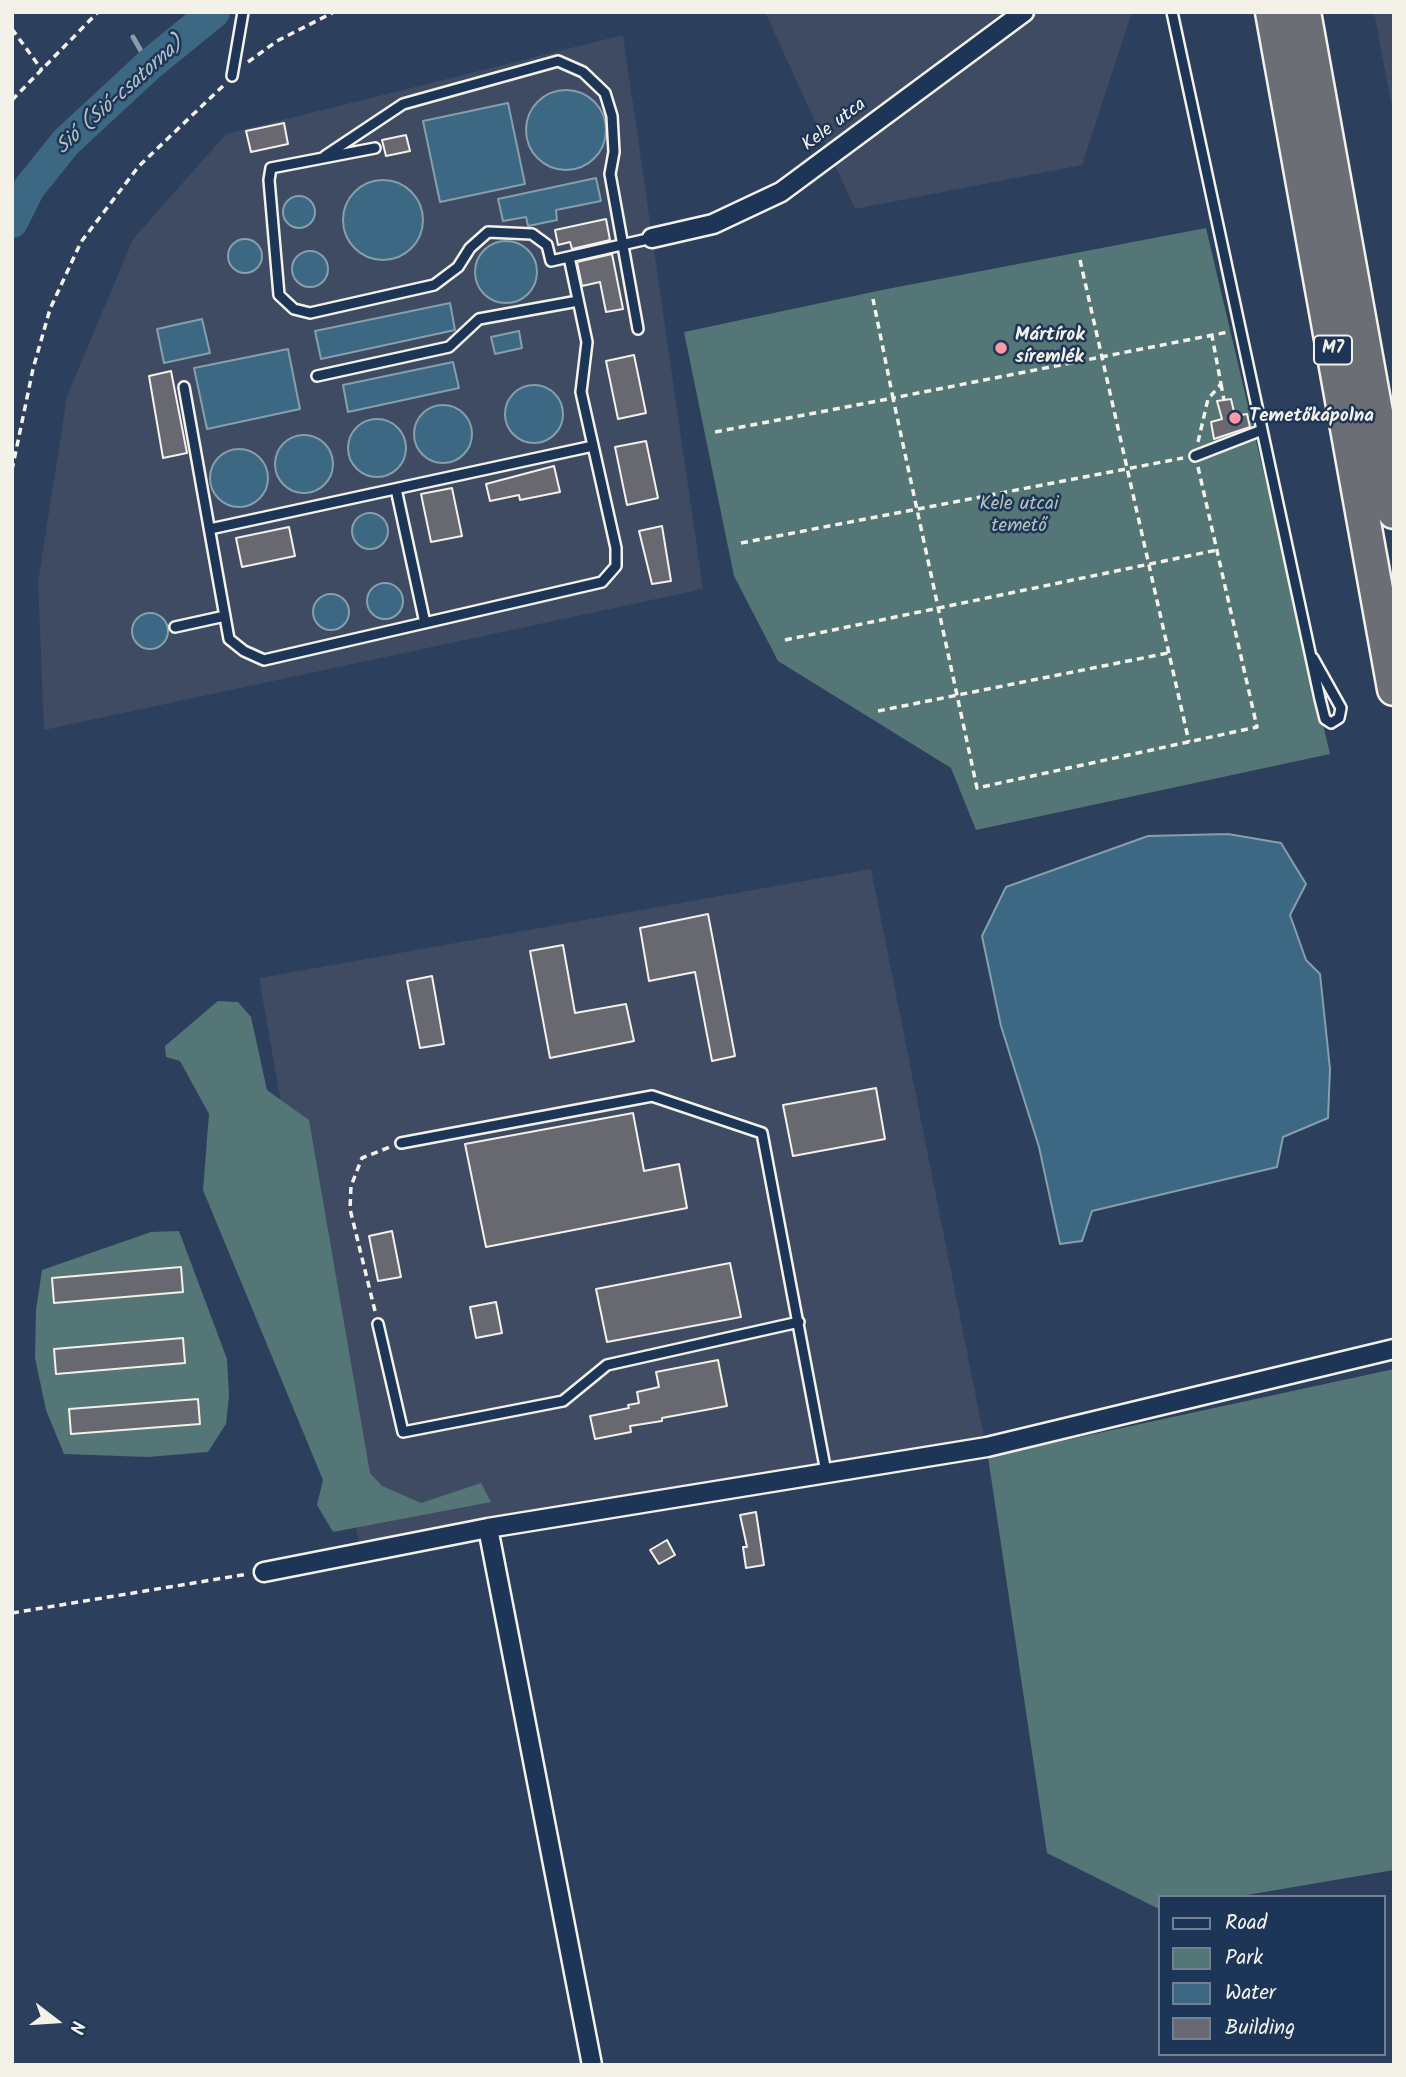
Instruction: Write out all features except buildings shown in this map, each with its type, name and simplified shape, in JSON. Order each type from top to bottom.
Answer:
[{"type":"highway","name":"M7","points":[[1272,12],[1394,688]]},
{"type":"highway","name":"M7","points":[[1304,12],[1394,512]]},
{"type":"street","name":"Kele utca","points":[[652,237],[713,224],[781,192],[1024,12]]},
{"type":"street","points":[[264,1572],[488,1528],[987,1447],[1394,1349]]},
{"type":"street","points":[[488,1528],[592,2065]]},
{"type":"lane","points":[[232,76],[243,12]]},
{"type":"lane","points":[[1172,12],[1325,719],[1331,723],[1339,718],[1341,708],[1313,658]]},
{"type":"lane","points":[[321,158],[403,104],[558,61],[583,72],[604,93],[612,116],[614,152],[610,174],[638,329]]},
{"type":"lane","points":[[375,148],[271,168],[269,180],[279,295],[294,309],[310,313],[434,285],[458,267],[470,248],[488,232],[533,234],[547,245],[551,261],[652,237]]},
{"type":"lane","points":[[184,387],[229,639],[244,651],[264,660],[602,582],[616,566],[616,548],[581,391],[587,342],[569,257]]},
{"type":"lane","points":[[317,376],[449,347],[479,319],[578,301]]},
{"type":"lane","points":[[1195,456],[1262,430]]},
{"type":"lane","points":[[210,529],[593,446]]},
{"type":"lane","points":[[396,489],[425,623]]},
{"type":"lane","points":[[175,627],[225,616]]},
{"type":"lane","points":[[401,1143],[652,1096],[762,1133],[826,1472]]},
{"type":"lane","points":[[378,1324],[403,1432],[563,1401],[607,1365],[799,1322]]},
{"type":"path","points":[[12,100],[98,12]]},
{"type":"path","points":[[12,470],[33,369],[50,309],[81,243],[139,166],[232,76],[277,41],[334,12]]},
{"type":"path","points":[[12,29],[42,70]]},
{"type":"path","points":[[1080,261],[1189,742]]},
{"type":"path","points":[[873,299],[977,788],[1257,727],[1195,456],[1208,399],[1221,384]]},
{"type":"path","points":[[715,432],[1240,329]]},
{"type":"path","points":[[1212,336],[1224,400]]},
{"type":"path","points":[[741,543],[1195,456]]},
{"type":"path","points":[[785,640],[1217,550]]},
{"type":"path","points":[[878,711],[1168,653]]},
{"type":"path","points":[[378,1324],[351,1209],[351,1186],[362,1158],[401,1143]]},
{"type":"path","points":[[12,1613],[264,1572]]},
{"type":"shaded area","points":[[765,12],[1132,12],[1082,165],[855,209]]},
{"type":"shaded area","points":[[1374,12],[1394,12],[1394,118]]},
{"type":"shaded area","points":[[623,35],[703,589],[44,730],[38,582],[67,396],[133,239],[226,134]]},
{"type":"shaded area","points":[[871,869],[988,1457],[826,1477],[361,1556],[259,978]]},
{"type":"green space","name":"Kele utcai temető","points":[[1206,228],[1330,754],[976,830],[951,768],[778,661],[734,576],[684,332],[882,290]]},
{"type":"green space","points":[[218,1001],[238,1002],[251,1017],[267,1090],[309,1120],[370,1473],[382,1486],[421,1503],[481,1483],[491,1502],[333,1532],[317,1505],[323,1480],[203,1190],[209,1114],[180,1061],[166,1057],[165,1046]]},
{"type":"green space","points":[[179,1231],[227,1359],[229,1396],[226,1424],[208,1452],[148,1457],[64,1454],[46,1410],[35,1358],[36,1310],[42,1270],[151,1232]]},
{"type":"green space","points":[[1394,1369],[1394,1870],[1247,1895],[1158,1895],[1158,1908],[1047,1853],[988,1457]]},
{"type":"water","points":[[566,90],[581,93],[594,102],[603,115],[606,130],[603,145],[594,158],[581,167],[566,170],[551,167],[538,158],[529,145],[526,130],[529,115],[538,102],[551,93]]},
{"type":"water","points":[[508,103],[525,184],[440,202],[423,121]]},
{"type":"water","points":[[596,178],[601,201],[556,210],[557,220],[528,226],[526,217],[503,221],[498,199]]},
{"type":"water","points":[[383,180],[398,183],[411,192],[420,205],[423,220],[420,235],[411,248],[398,257],[383,260],[368,257],[355,248],[346,235],[343,220],[346,205],[355,192],[368,183]]},
{"type":"water","points":[[299,196],[311,200],[315,212],[311,224],[299,228],[287,224],[283,212],[287,200]]},
{"type":"water","points":[[245,239],[257,244],[262,256],[257,268],[245,273],[233,268],[228,256],[233,244]]},
{"type":"water","points":[[506,241],[528,250],[537,272],[528,294],[506,303],[484,294],[475,272],[484,250]]},
{"type":"water","points":[[310,251],[323,256],[328,269],[323,282],[310,287],[297,282],[292,269],[297,256]]},
{"type":"water","points":[[450,303],[455,330],[321,359],[315,331]]},
{"type":"water","points":[[202,319],[210,353],[164,363],[157,329]]},
{"type":"water","points":[[519,331],[522,348],[495,354],[491,337]]},
{"type":"water","points":[[288,349],[300,409],[207,429],[194,368]]},
{"type":"water","points":[[453,362],[459,388],[348,412],[343,385]]},
{"type":"water","points":[[534,385],[545,387],[558,398],[563,414],[561,425],[550,438],[534,443],[523,441],[510,430],[505,414],[507,403],[518,390]]},
{"type":"water","points":[[443,405],[454,407],[467,418],[472,434],[470,445],[459,458],[443,463],[432,461],[419,450],[414,434],[416,423],[427,410]]},
{"type":"water","points":[[377,419],[388,421],[401,432],[406,448],[404,459],[393,472],[377,477],[366,475],[353,464],[348,448],[350,437],[361,424]]},
{"type":"water","points":[[304,435],[315,437],[328,448],[333,464],[331,475],[320,488],[304,493],[293,491],[280,480],[275,464],[277,453],[288,440]]},
{"type":"water","points":[[239,449],[250,451],[263,462],[268,478],[266,489],[255,502],[239,507],[228,505],[215,494],[210,478],[212,467],[223,454]]},
{"type":"water","points":[[370,513],[382,519],[388,531],[382,543],[370,549],[358,543],[352,531],[358,519]]},
{"type":"water","points":[[385,583],[397,589],[403,601],[397,613],[385,619],[373,613],[367,601],[373,589]]},
{"type":"water","points":[[331,594],[343,600],[349,612],[343,624],[331,630],[319,624],[313,612],[319,600]]},
{"type":"water","points":[[150,613],[162,619],[168,631],[162,643],[150,649],[138,643],[132,631],[138,619]]},
{"type":"water","points":[[1228,834],[1281,843],[1306,884],[1290,915],[1306,960],[1320,974],[1330,1069],[1328,1118],[1283,1137],[1277,1167],[1092,1211],[1082,1241],[1060,1244],[1039,1147],[1001,1026],[982,936],[1006,887],[1148,836]]},
{"type":"waterway","name":"Sió (Sió-csatorna)","points":[[12,222],[29,188],[66,142],[149,65],[214,12]]},
{"type":"waterway","points":[[133,37],[149,65]]},
{"type":"place","name":"Mártírok síremlék","points":[[1001,348]]},
{"type":"place","name":"Temetőkápolna","points":[[1235,418]]}]
